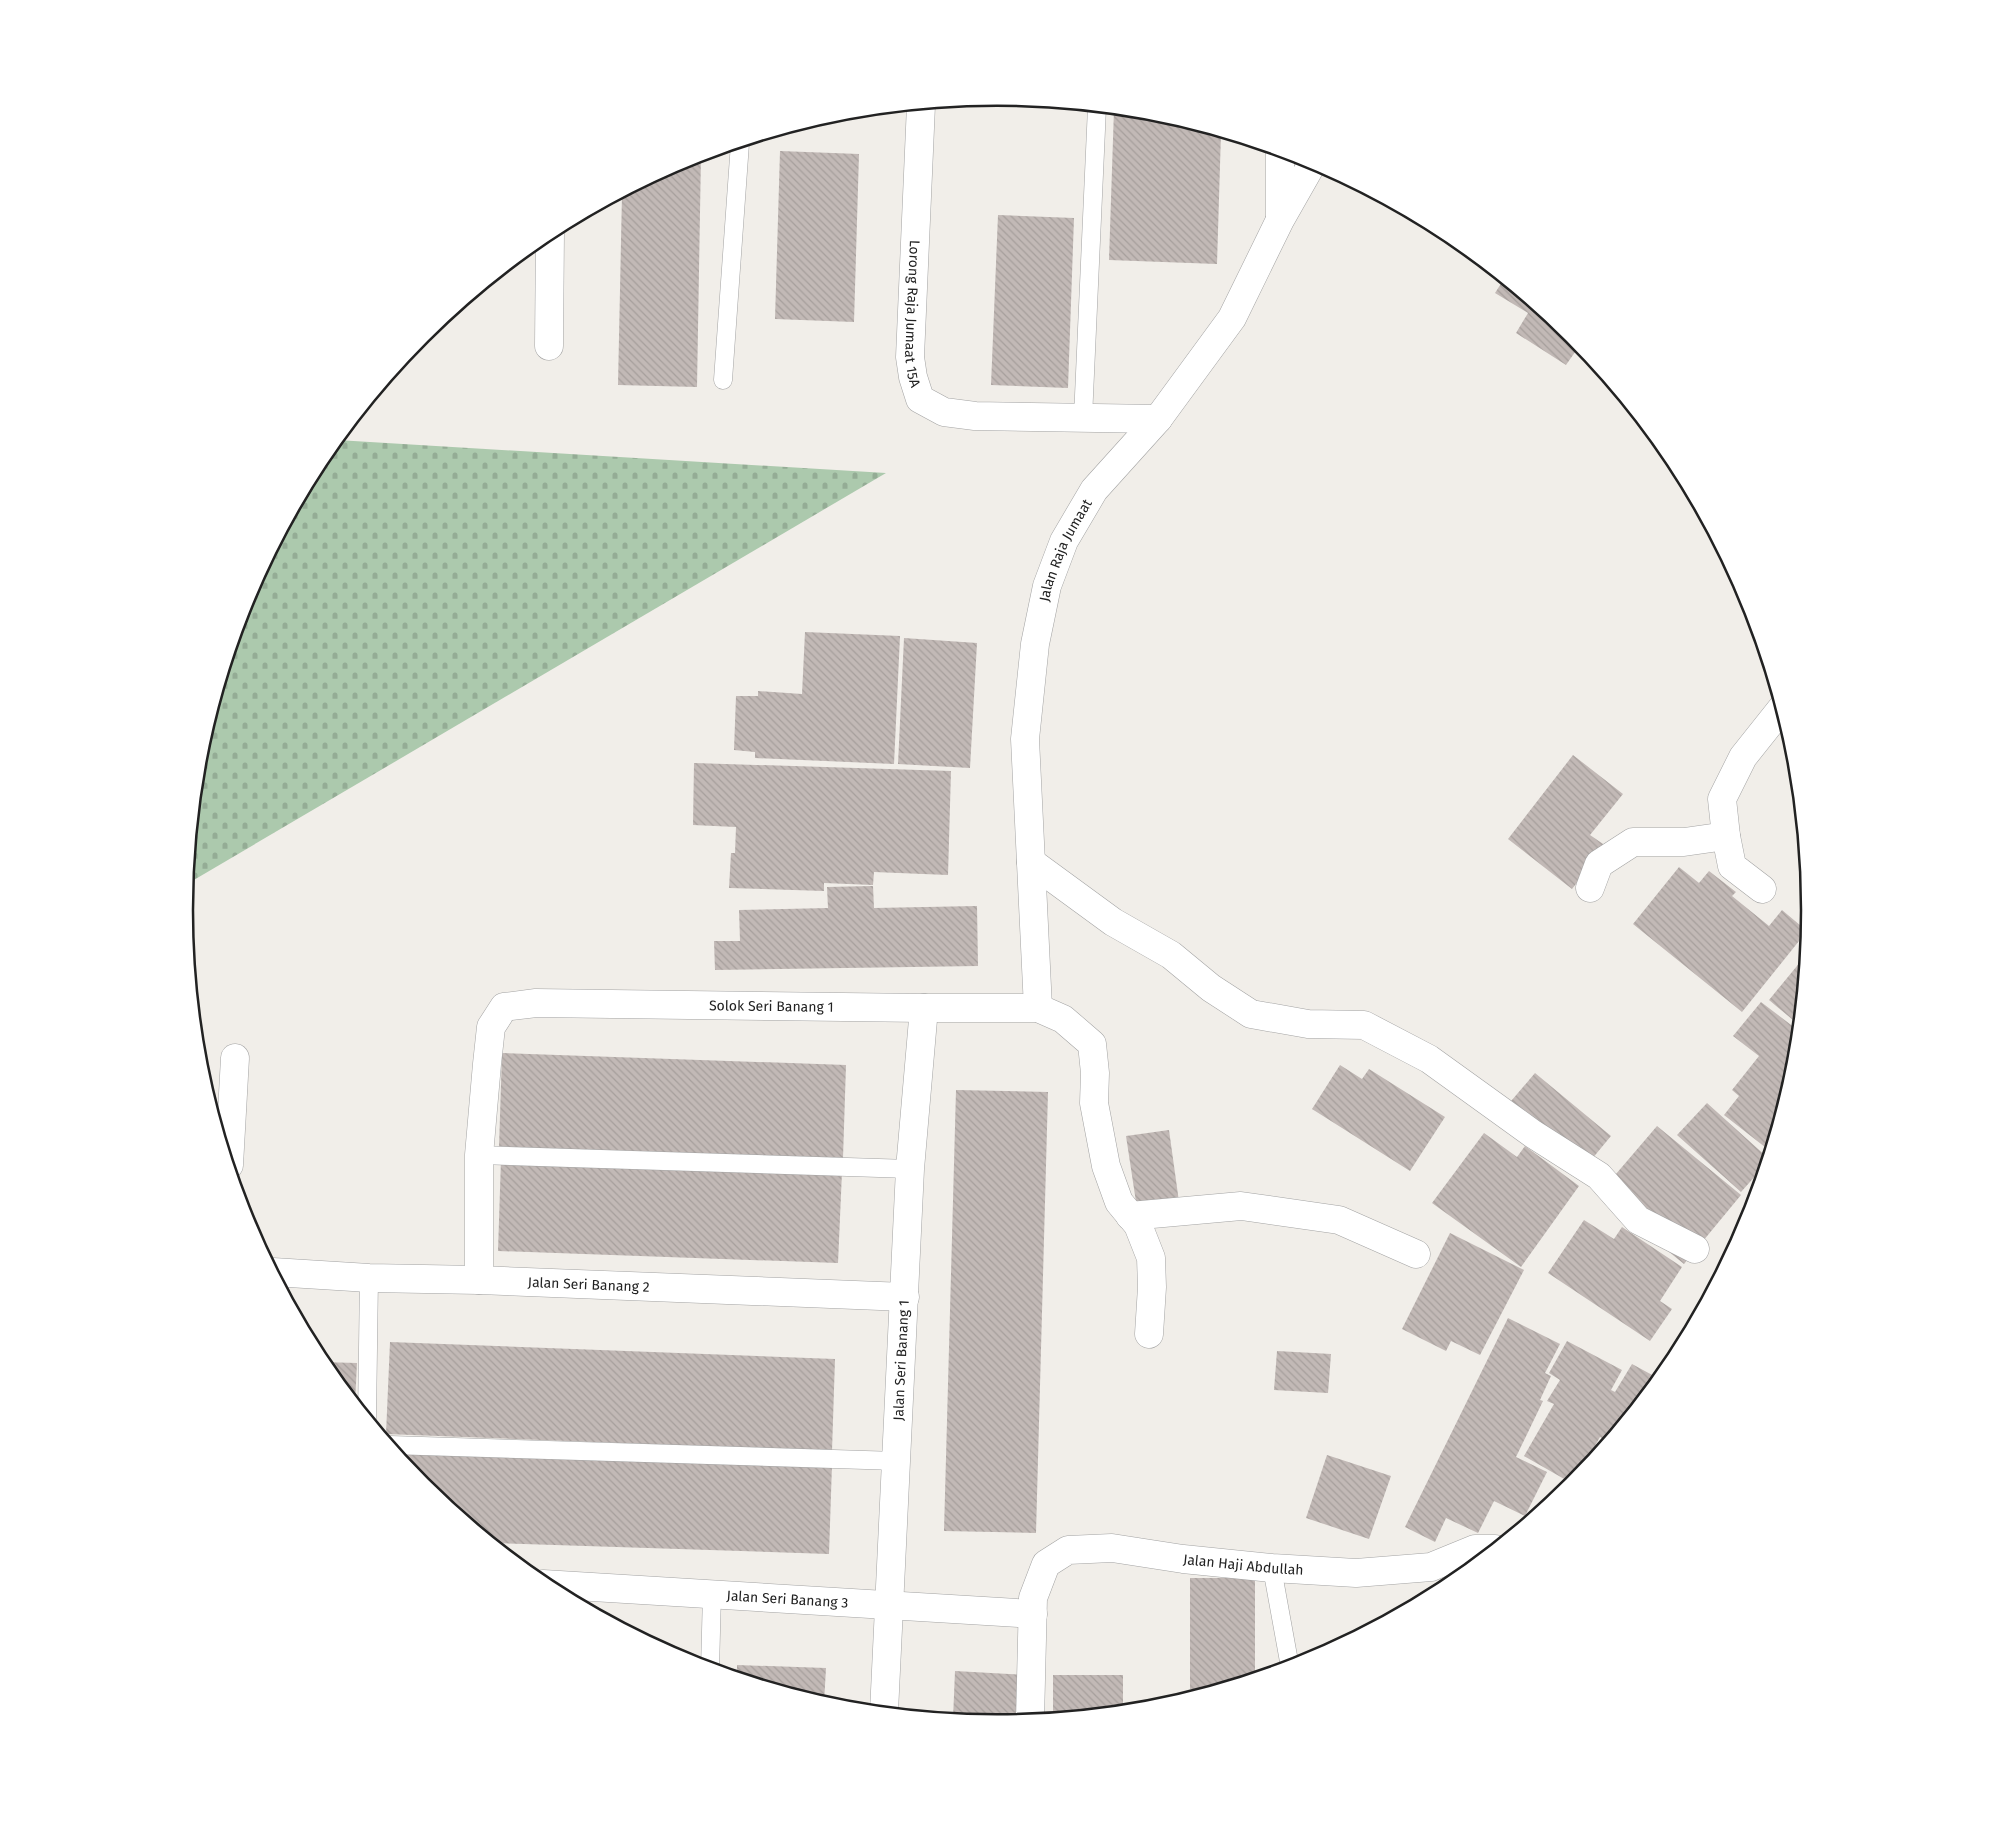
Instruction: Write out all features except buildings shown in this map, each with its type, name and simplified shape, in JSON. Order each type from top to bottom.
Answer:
[{"type":"street","name":"Lorong Raja Jumaat 15A","points":[[921,110],[910,357],[913,377],[920,399],[944,412],[975,416],[1158,419]]},
{"type":"street","points":[[1280,158],[1280,220]]},
{"type":"street","name":"Jalan Raja Jumaat","points":[[1038,1008],[1025,740],[1035,644],[1047,586],[1064,541],[1094,490],[1158,419],[1232,318],[1280,220],[1309,169]]},
{"type":"street","points":[[549,346],[550,243]]},
{"type":"street","points":[[1762,889],[1732,866],[1726,836],[1722,799],[1743,757],[1777,714]]},
{"type":"street","points":[[1590,888],[1599,864],[1633,842],[1684,842],[1726,836]]},
{"type":"street","points":[[1031,862],[1113,922],[1171,955],[1211,988],[1251,1014],[1308,1024],[1364,1025],[1429,1060],[1533,1134],[1599,1176],[1638,1220],[1694,1249]]},
{"type":"street","name":"Solok Seri Banang 1","points":[[479,1155],[491,1027],[504,1007],[536,1003],[1038,1008]]},
{"type":"street","name":"Jalan Seri Banang 1","points":[[884,1706],[910,1169],[924,1008]]},
{"type":"street","points":[[1038,1008],[1063,1019],[1092,1044],[1095,1073],[1094,1103],[1106,1166],[1118,1202],[1138,1225],[1151,1258],[1152,1287],[1149,1334]]},
{"type":"street","points":[[230,1149],[235,1058]]},
{"type":"street","points":[[479,1155],[479,1280]]},
{"type":"street","points":[[1130,1216],[1241,1206],[1339,1220],[1416,1254]]},
{"type":"street","name":"Jalan Seri Banang 2","points":[[279,1272],[369,1278],[479,1280],[905,1297]]},
{"type":"street","name":"Jalan Haji Abdullah","points":[[1030,1714],[1033,1598],[1046,1564],[1068,1550],[1112,1548],[1184,1559],[1272,1568],[1356,1573],[1431,1567],[1474,1549],[1487,1549]]},
{"type":"street","name":"Jalan Seri Banang 3","points":[[560,1585],[1033,1614]]},
{"type":"lane","points":[[1083,418],[1097,112]]},
{"type":"lane","points":[[723,380],[740,149]]},
{"type":"lane","points":[[479,1155],[910,1169]]},
{"type":"lane","points":[[367,1410],[369,1278]]},
{"type":"lane","points":[[397,1445],[897,1461]]},
{"type":"lane","points":[[1272,1568],[1289,1660]]},
{"type":"lane","points":[[710,1661],[712,1594]]},
{"type":"green space","points":[[345,441],[886,473],[194,880],[200,806],[209,754],[221,702],[236,652],[254,603],[276,555],[301,508]]}]
